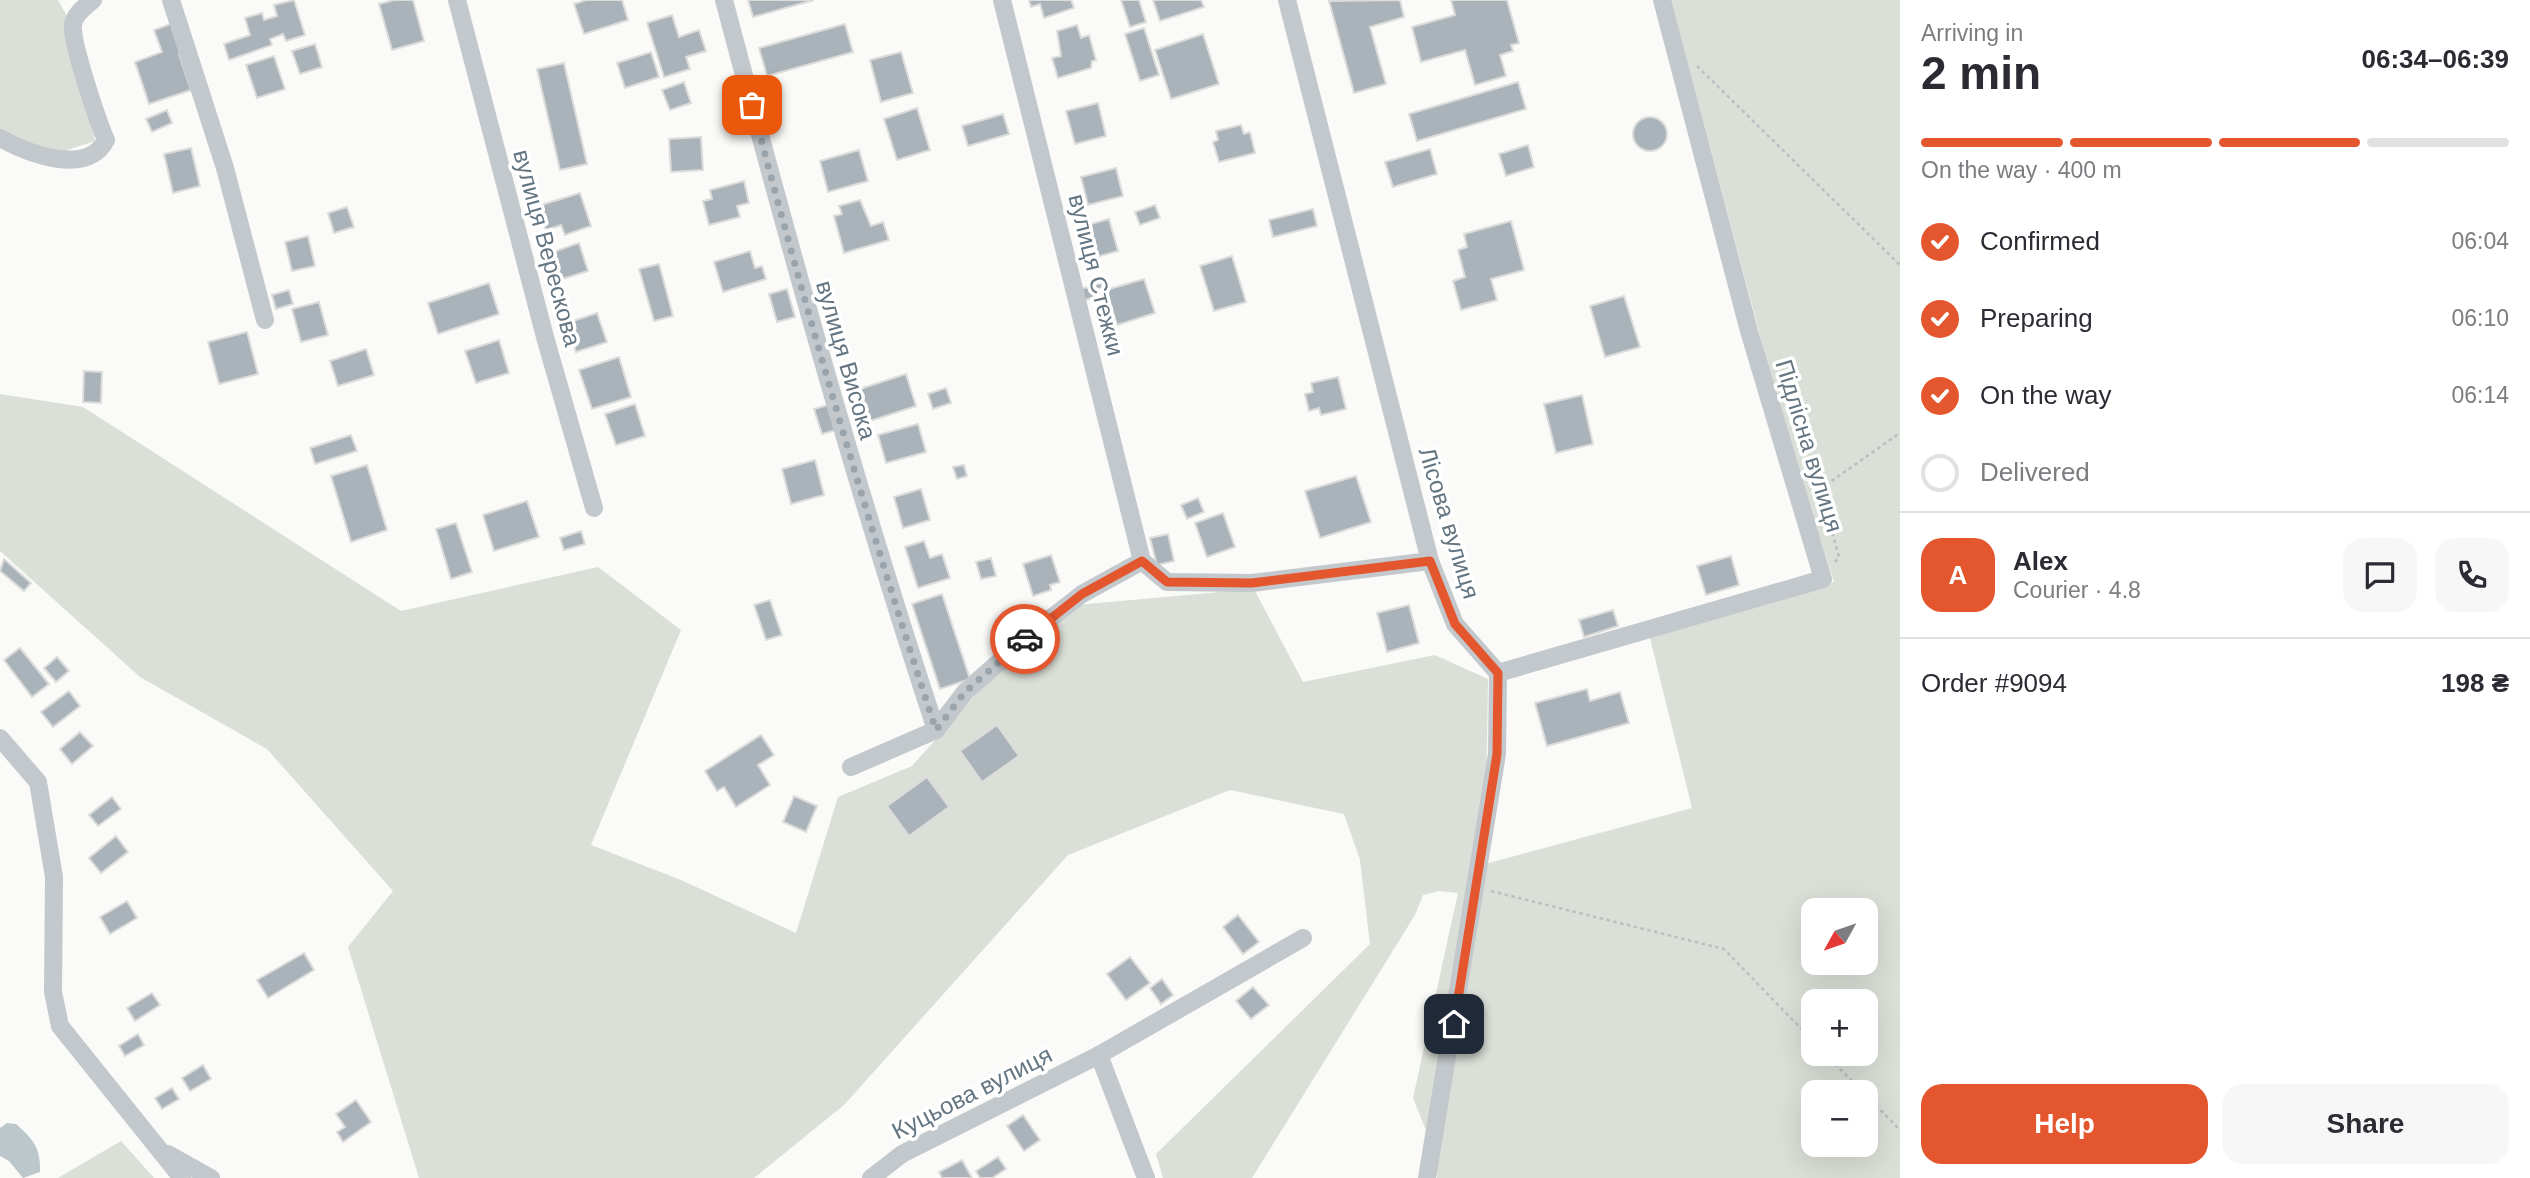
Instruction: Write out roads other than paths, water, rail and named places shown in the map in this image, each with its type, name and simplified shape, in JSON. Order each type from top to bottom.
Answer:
[{"type":"street","points":[[0,138],[17,148],[60,159],[93,156],[102,148],[106,141],[88,86],[73,25],[79,12],[93,0]]},
{"type":"street","points":[[171,0],[225,168],[265,320]]},
{"type":"street","name":"вулиця Верескова","points":[[457,0],[541,324],[594,508]]},
{"type":"street","name":"вулиця Висока","points":[[724,0],[810,327],[874,543],[936,730]]},
{"type":"street","name":"вулиця Стежки","points":[[1002,0],[1142,561]]},
{"type":"street","name":"Лісова вулиця","points":[[1287,0],[1430,561],[1455,624],[1498,673]]},
{"type":"street","name":"Підлісна вулиця","points":[[1498,673],[1823,579],[1749,331],[1662,0]]},
{"type":"street","points":[[851,767],[936,730],[965,692],[1033,632],[1082,594],[1142,561],[1167,582],[1252,583],[1430,561]]},
{"type":"street","points":[[1427,1178],[1497,754],[1498,673]]},
{"type":"street","points":[[0,738],[38,782],[54,877],[53,992],[60,1026],[182,1178]]},
{"type":"street","name":"Куцьова вулиця","points":[[871,1178],[902,1154],[1099,1055],[1303,938]]},
{"type":"street","points":[[1099,1055],[1146,1178]]},
{"type":"street","points":[[158,1149],[211,1178]]}]
